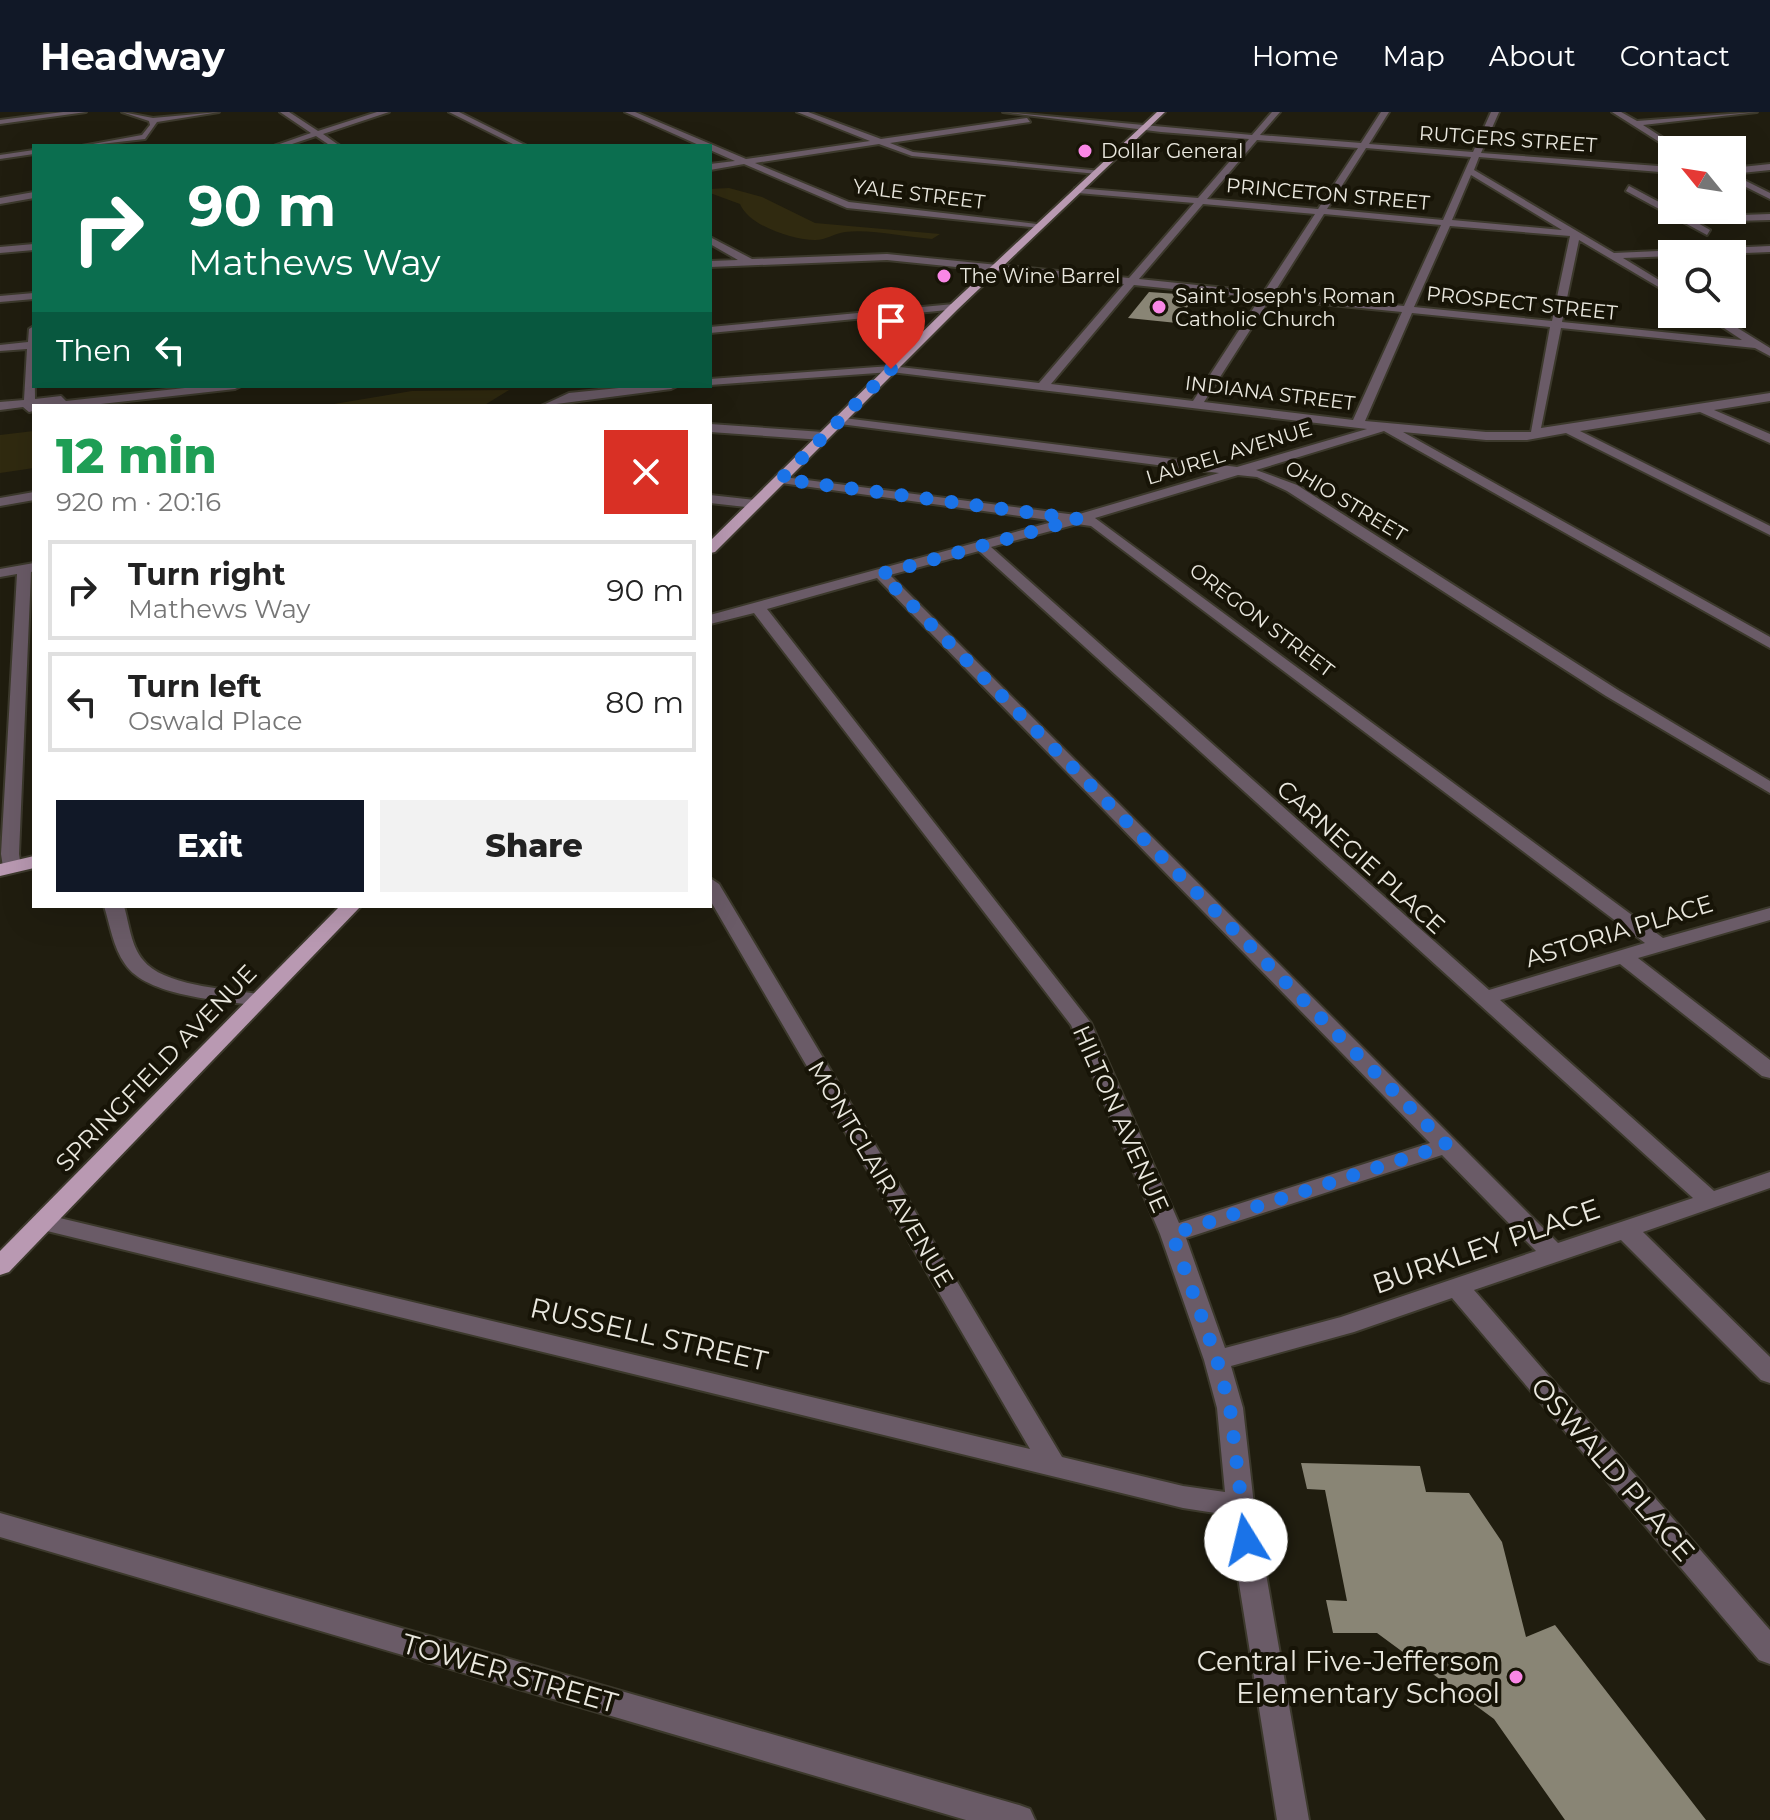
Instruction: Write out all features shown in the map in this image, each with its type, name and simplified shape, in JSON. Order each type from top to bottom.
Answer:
[{"type":"main road","points":[[712,547],[954,307],[1161,112]]},
{"type":"main road","points":[[6,869],[32,862]]},
{"type":"main road","name":"SPRINGFIELD AVENUE","points":[[0,1266],[349,908]]},
{"type":"street","points":[[0,122],[82,112]]},
{"type":"street","points":[[126,112],[153,120],[215,112]]},
{"type":"street","points":[[284,112],[333,144]]},
{"type":"street","points":[[283,144],[385,112]]},
{"type":"street","points":[[453,112],[519,144]]},
{"type":"street","name":"YALE STREET","points":[[629,112],[704,144]]},
{"type":"street","points":[[801,112],[912,154],[1097,171]]},
{"type":"street","name":"RUTGERS STREET","points":[[1007,112],[1255,137],[1658,169]]},
{"type":"street","points":[[1043,386],[1276,112]]},
{"type":"street","points":[[1197,404],[1385,112]]},
{"type":"street","points":[[1358,423],[1495,112]]},
{"type":"street","points":[[1616,112],[1658,138]]},
{"type":"street","points":[[1635,124],[1753,112]]},
{"type":"street","points":[[712,167],[1045,117]]},
{"type":"street","points":[[99,144],[145,137],[154,125],[153,120]]},
{"type":"street","name":"YALE STREET","points":[[712,147],[858,208],[1040,225]]},
{"type":"street","points":[[0,157],[32,152]]},
{"type":"street","points":[[1746,170],[1770,167]]},
{"type":"street","points":[[1470,171],[1658,283]]},
{"type":"street","points":[[1746,184],[1770,196]]},
{"type":"street","points":[[1629,189],[1658,205]]},
{"type":"street","name":"PRINCETON STREET","points":[[1078,190],[1575,234]]},
{"type":"street","points":[[0,201],[32,195]]},
{"type":"street","points":[[1746,218],[1770,217]]},
{"type":"street","points":[[1692,224],[1707,232]]},
{"type":"street","points":[[1541,434],[1535,429],[1575,234]]},
{"type":"street","points":[[712,241],[749,262]]},
{"type":"street","points":[[0,250],[32,247]]},
{"type":"street","points":[[1746,251],[1770,249]]},
{"type":"street","points":[[1746,252],[1757,258]]},
{"type":"street","points":[[1613,256],[1658,254]]},
{"type":"street","name":"PROSPECT STREET","points":[[712,264],[887,257],[1756,345]]},
{"type":"street","points":[[0,299],[32,296]]},
{"type":"street","points":[[712,330],[954,307]]},
{"type":"street","points":[[1730,328],[1770,353]]},
{"type":"street","points":[[0,348],[32,345]]},
{"type":"street","name":"INDIANA STREET","points":[[712,382],[891,369],[1385,427],[1770,643]]},
{"type":"street","points":[[0,409],[31,406],[32,376]]},
{"type":"street","points":[[46,404],[169,388]]},
{"type":"street","points":[[68,404],[216,388]]},
{"type":"street","points":[[552,404],[569,397],[652,388]]},
{"type":"street","name":"LAUREL AVENUE","points":[[712,620],[1078,519],[1385,427],[1486,436],[1541,434],[1770,397]]},
{"type":"street","points":[[1701,408],[1770,439]]},
{"type":"street","name":"OHIO STREET","points":[[840,420],[1246,470],[1292,488],[1598,684],[1770,788]]},
{"type":"street","points":[[712,428],[823,436]]},
{"type":"street","points":[[1570,431],[1770,531]]},
{"type":"street","name":"OREGON STREET","points":[[781,479],[1095,522],[1657,943]]},
{"type":"street","points":[[0,502],[32,496]]},
{"type":"street","points":[[712,499],[755,504]]},
{"type":"street","name":"CARNEGIE PLACE","points":[[982,546],[1711,1201]]},
{"type":"street","points":[[0,573],[29,568],[10,854],[6,869]]},
{"type":"street","points":[[881,574],[1555,1255]]},
{"type":"street","name":"HILTON AVENUE","points":[[758,608],[1081,1023],[1172,1234],[1217,1360],[1230,1408],[1240,1505],[1293,1820]]},
{"type":"street","points":[[2,667],[21,664]]},
{"type":"street","name":"MONTCLAIR AVENUE","points":[[712,887],[1052,1463]]},
{"type":"street","points":[[115,908],[133,962],[144,973],[160,981],[258,1000]]},
{"type":"street","name":"ASTORIA PLACE","points":[[1483,998],[1625,958],[1657,943],[1770,914]]},
{"type":"street","points":[[1625,958],[1770,1071]]},
{"type":"street","points":[[1172,1234],[1447,1145]]},
{"type":"street","name":"BURKLEY PLACE","points":[[1217,1360],[1345,1325],[1770,1180]]},
{"type":"street","name":"RUSSELL STREET","points":[[43,1222],[1183,1497],[1240,1505]]},
{"type":"street","points":[[1626,1230],[1770,1373]]},
{"type":"street","name":"OSWALD PLACE","points":[[1457,1287],[1770,1651]]},
{"type":"street","name":"TOWER STREET","points":[[0,1525],[1019,1820]]},
{"type":"shaded area","points":[[729,188],[762,197],[815,223],[940,234],[932,239],[855,231],[819,240],[795,237],[762,225],[752,219],[740,204],[712,194],[712,189]]},
{"type":"shaded area","points":[[509,390],[486,404],[334,404],[412,391]]},
{"type":"shaded area","points":[[32,431],[32,468],[0,473],[0,435]]},
{"type":"building","name":"Saint Joseph's Roman Catholic Church","points":[[1149,292],[1194,297],[1177,323],[1128,318]]},
{"type":"building","name":"Central Five-Jefferson Elementary School","points":[[1301,1463],[1420,1466],[1426,1492],[1469,1493],[1502,1542],[1526,1637],[1555,1625],[1706,1820],[1565,1820],[1494,1719],[1377,1633],[1333,1633],[1326,1600],[1347,1601],[1325,1490],[1307,1489]]},
{"type":"place","name":"Dollar General","points":[[1085,151]]},
{"type":"place","name":"The Wine Barrel","points":[[944,276]]},
{"type":"place","name":"Saint Joseph's Roman Catholic Church","points":[[1159,307]]},
{"type":"place","name":"Central Five-Jefferson Elementary School","points":[[1516,1677]]},
{"type":"route","points":[[891,369],[781,479],[1078,519],[881,574],[1447,1145],[1172,1234],[1217,1360],[1230,1408],[1246,1540]]}]
